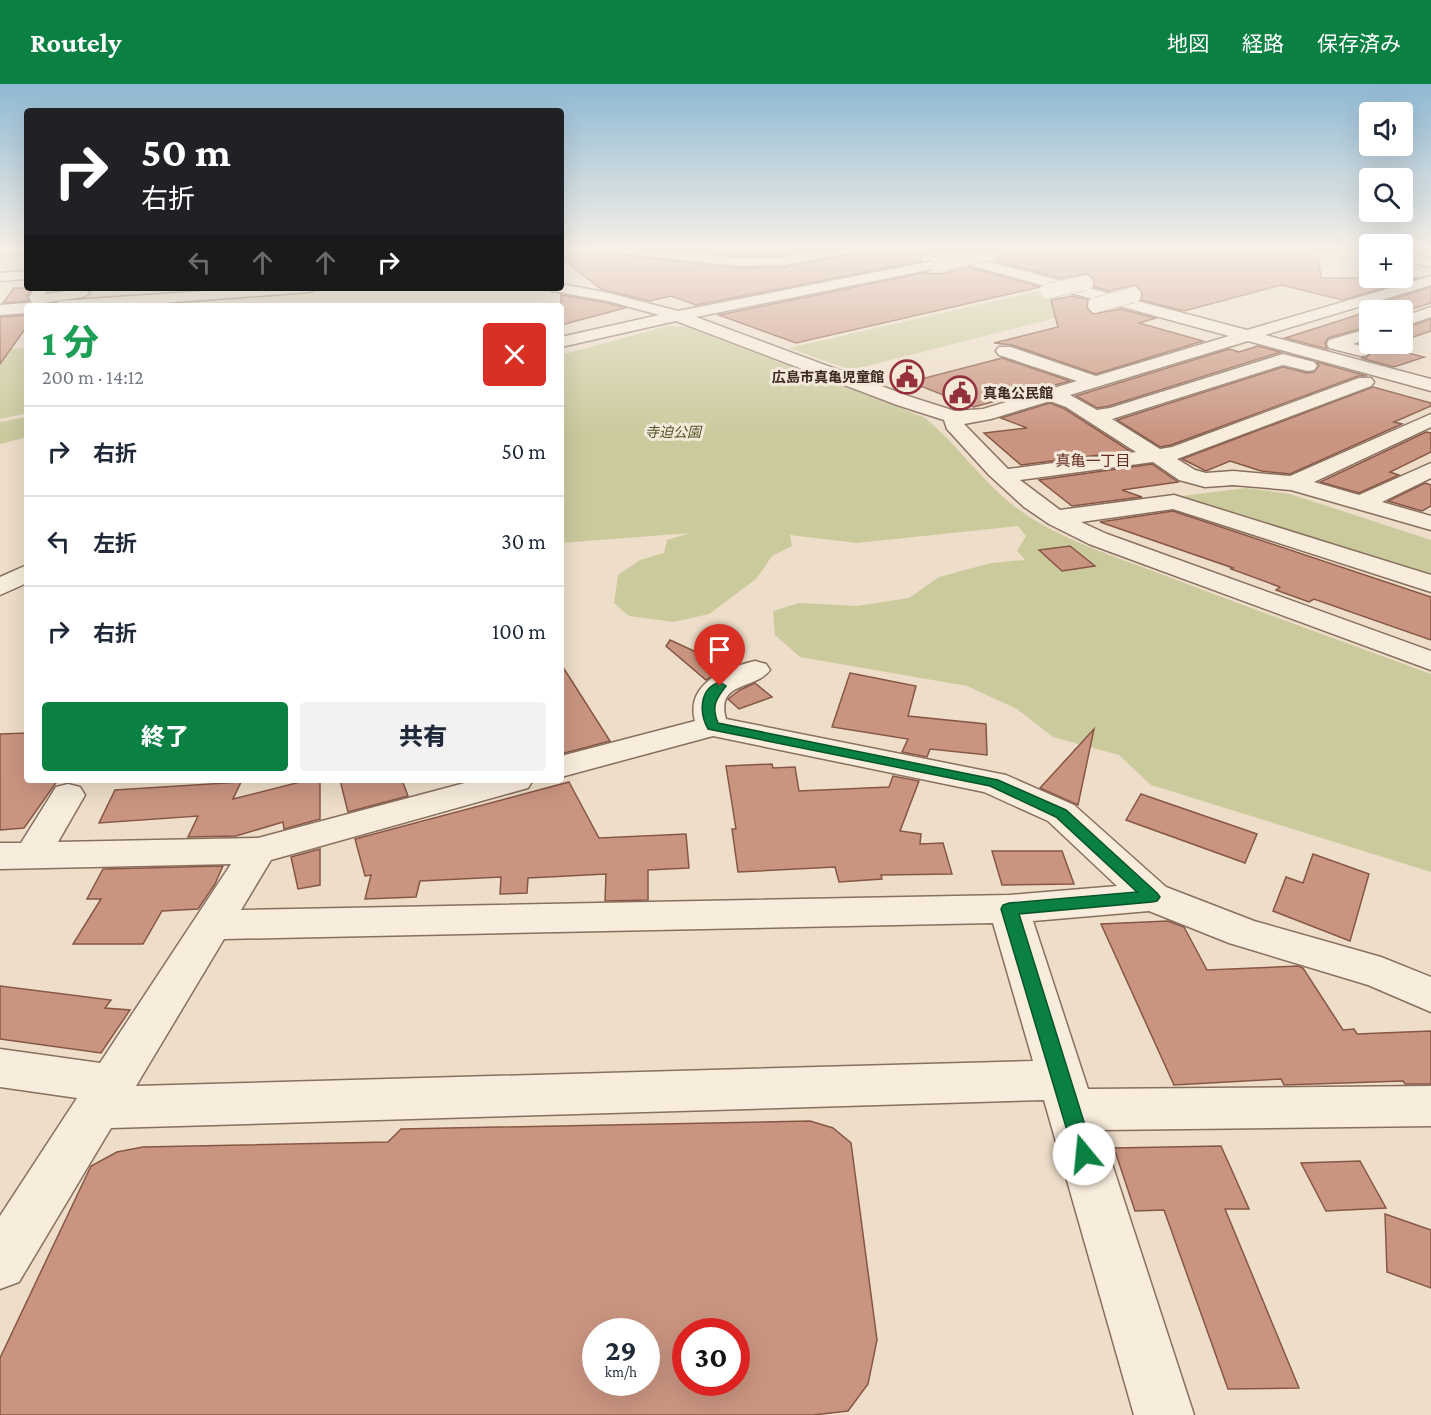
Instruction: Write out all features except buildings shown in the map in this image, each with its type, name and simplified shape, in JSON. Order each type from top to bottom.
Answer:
[{"type":"street","points":[[665,311],[954,417],[984,414],[1328,311]]},
{"type":"street","points":[[564,341],[705,311]]},
{"type":"street","points":[[1155,311],[1431,385]]},
{"type":"street","points":[[1413,318],[1431,312]]},
{"type":"street","points":[[1359,337],[1335,345],[1359,351]]},
{"type":"street","points":[[1005,351],[1094,381]]},
{"type":"street","points":[[1373,354],[1431,368]]},
{"type":"street","points":[[1094,416],[1113,413],[1283,359],[1431,400]]},
{"type":"street","points":[[1003,476],[1176,453],[1365,382]]},
{"type":"street","points":[[1052,394],[1073,403],[1187,475],[1205,480],[1233,478],[1293,483],[1431,523]]},
{"type":"street","points":[[954,417],[954,425],[1029,500],[1057,518],[1098,539],[1431,661]]},
{"type":"street","points":[[1293,483],[1431,420]]},
{"type":"street","points":[[1360,503],[1431,470]]},
{"type":"street","points":[[1057,518],[1173,502],[1431,584]]},
{"type":"street","points":[[0,587],[24,575]]},
{"type":"street","points":[[712,726],[707,712],[709,700],[720,686],[755,670]]},
{"type":"street","points":[[564,766],[712,726],[993,783],[1061,813],[1152,897],[1243,933],[1381,973],[1431,995]]},
{"type":"street","points":[[17,855],[258,851],[505,783]]},
{"type":"street","points":[[17,855],[68,795]]},
{"type":"street","points":[[0,1263],[258,851]]},
{"type":"street","points":[[211,925],[1009,909],[1152,897]]},
{"type":"street","points":[[1009,909],[1164,1415]]},
{"type":"street","points":[[0,1068],[104,1096],[1066,1095],[1431,1106]]},
{"type":"green space","points":[[951,311],[1083,311],[851,370],[789,348]]},
{"type":"green space","name":"寺迫公園","points":[[667,326],[686,327],[924,417],[1005,499],[1034,520],[1068,538],[1431,674],[1431,872],[1151,785],[1119,755],[1053,737],[1017,709],[967,686],[800,657],[775,635],[773,611],[799,603],[857,606],[909,598],[939,577],[991,563],[1025,560],[1017,551],[1026,536],[1018,526],[857,543],[790,535],[792,546],[772,556],[756,579],[709,614],[674,622],[629,616],[614,603],[618,575],[640,560],[664,553],[667,540],[690,533],[564,543],[564,354]]},
{"type":"green space","points":[[24,348],[24,414],[0,419],[0,350]]},
{"type":"green space","points":[[24,418],[24,438],[0,444],[0,422]]},
{"type":"green space","points":[[1246,488],[1290,494],[1431,540],[1431,577],[1174,497]]},
{"type":"place","name":"広島市真亀児童館","points":[[907,377]]},
{"type":"place","name":"真亀公民館","points":[[960,393]]},
{"type":"district","name":"真亀一丁目","points":[[1093,461]]},
{"type":"route","points":[[720,686],[709,700],[707,712],[712,726],[993,783],[1061,813],[1152,897],[1009,909],[1084,1154]]}]
